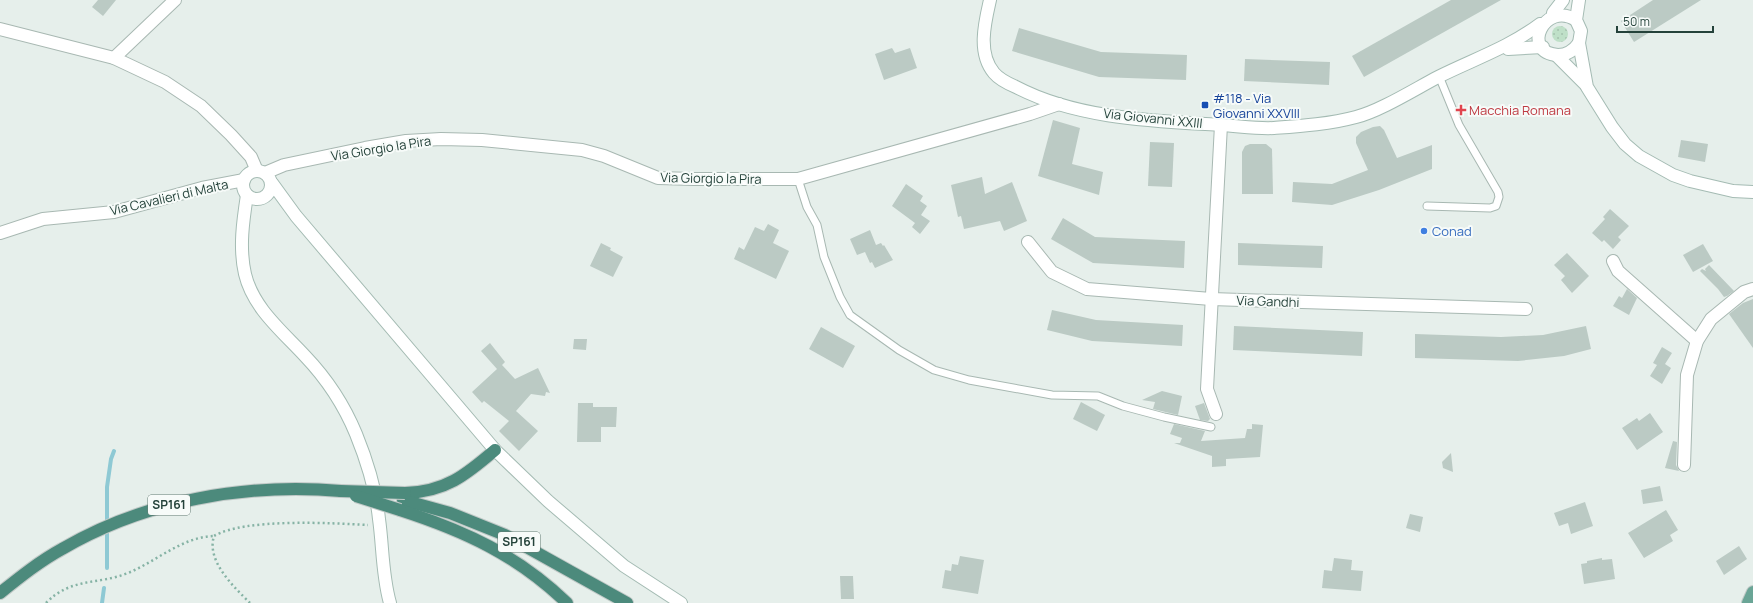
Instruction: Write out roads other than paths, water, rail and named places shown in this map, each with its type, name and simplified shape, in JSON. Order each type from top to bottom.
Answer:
[{"type":"highway","name":"SP161","points":[[403,501],[447,485],[463,476],[495,450]]},
{"type":"highway","name":"SP161","points":[[0,593],[52,554],[89,534],[126,519],[168,506],[210,496],[253,491],[299,489],[341,491],[403,501],[450,513],[500,532],[627,603]]},
{"type":"highway","name":"SP161","points":[[403,501],[502,552],[538,577],[567,603]]},
{"type":"main road","points":[[1748,603],[1753,592]]},
{"type":"street","points":[[114,58],[175,0]]},
{"type":"street","name":"Via Giovanni XXIII","points":[[990,0],[984,26],[984,43],[987,60],[994,73],[1030,95],[1081,110],[1158,121],[1273,128],[1357,117],[1439,76],[1500,50],[1520,39],[1540,24]]},
{"type":"street","points":[[1563,0],[1553,13],[1540,24],[1538,36],[1543,47],[1556,55],[1587,87],[1612,127],[1625,144],[1639,156],[1673,175],[1690,181],[1733,191],[1753,192]]},
{"type":"street","points":[[1576,20],[1579,0]]},
{"type":"street","points":[[1553,13],[1566,13],[1576,20],[1581,31],[1579,43],[1587,87]]},
{"type":"street","points":[[0,29],[114,58],[165,82],[201,106],[231,134],[251,157],[296,216],[495,450],[558,510],[624,566],[681,603]]},
{"type":"street","points":[[1556,55],[1570,53],[1579,43]]},
{"type":"street","name":"Via Giovanni XXIII","points":[[1500,50],[1543,47]]},
{"type":"street","name":"Via Giorgio la Pira","points":[[265,176],[284,165],[365,148],[441,139],[482,140],[582,150],[604,156],[658,178],[798,179],[1030,114],[1059,104]]},
{"type":"street","points":[[1216,414],[1207,389],[1213,305],[1211,299],[1221,125]]},
{"type":"street","points":[[265,176],[249,173],[244,180],[244,190],[246,195],[242,260],[250,289],[264,313],[322,376],[355,432],[370,475],[380,526],[384,574],[390,603]]},
{"type":"street","points":[[243,231],[262,199],[269,194],[265,176]]},
{"type":"street","name":"Via Cavalieri di Malta","points":[[0,233],[44,219],[114,212],[202,188],[244,180]]},
{"type":"street","points":[[246,195],[252,199],[262,199],[296,216]]},
{"type":"street","name":"Via Gandhi","points":[[1028,242],[1052,272],[1086,289],[1211,299],[1526,309]]},
{"type":"street","points":[[1613,261],[1618,271],[1697,341]]},
{"type":"street","points":[[1684,465],[1687,375],[1697,341],[1711,319],[1744,292],[1753,289]]},
{"type":"lane","points":[[1427,206],[1490,208],[1496,206],[1499,197],[1494,183],[1459,125],[1439,76]]},
{"type":"lane","points":[[798,179],[817,225],[824,257],[840,297],[850,315],[899,350],[934,370],[969,380],[1052,395],[1098,396],[1122,406],[1212,427]]},
{"type":"waterway","points":[[107,568],[107,487],[111,459],[114,451]]},
{"type":"waterway","points":[[102,603],[104,588]]},
{"type":"place","name":"#118 - Via Giovanni XXVIII","points":[[1205,105]]},
{"type":"place","name":"Macchia Romana","points":[[1461,110]]},
{"type":"place","name":"Conad","points":[[1424,231]]}]
